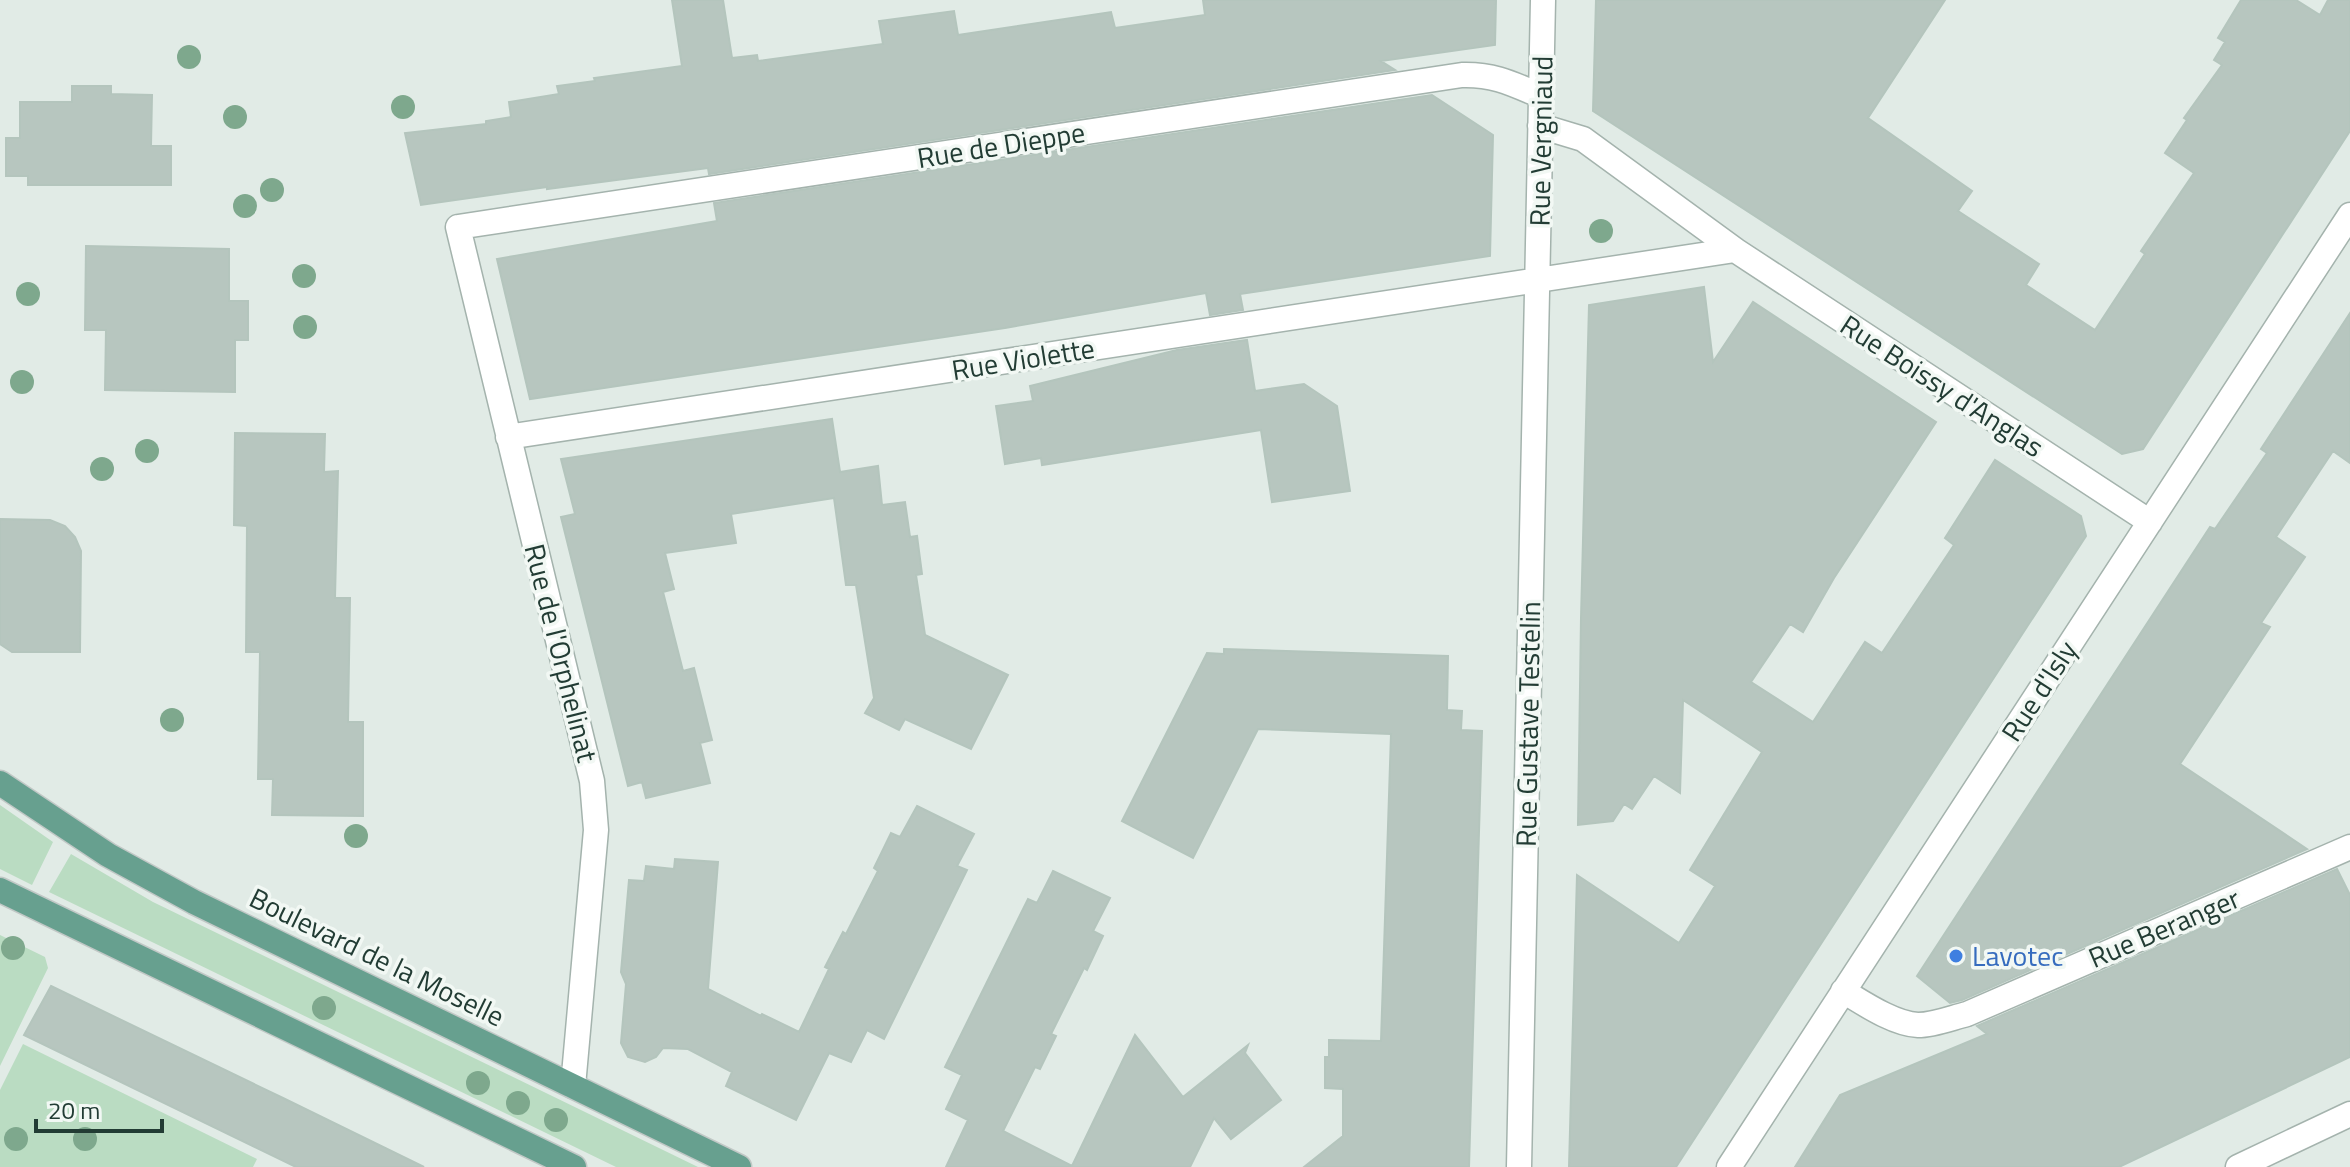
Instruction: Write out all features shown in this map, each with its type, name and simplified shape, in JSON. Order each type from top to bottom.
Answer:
[{"type":"main road","name":"Boulevard de la Moselle","points":[[0,783],[108,855],[166,887],[739,1167]]},
{"type":"main road","points":[[0,890],[574,1167]]},
{"type":"street","name":"Rue Vergniaud","points":[[1539,281],[1543,0]]},
{"type":"street","name":"Rue de Dieppe","points":[[458,227],[1462,75],[1497,77],[1541,96]]},
{"type":"street","name":"Rue Boissy d'Anglas","points":[[1540,126],[1583,139],[1735,250],[2150,522]]},
{"type":"street","name":"Rue d'Isly","points":[[1729,1167],[2350,215]]},
{"type":"street","name":"Rue de l'Orphelinat","points":[[458,227],[592,781],[596,830],[573,1086]]},
{"type":"street","points":[[1539,281],[1735,250]]},
{"type":"street","name":"Rue Violette","points":[[508,437],[1539,281]]},
{"type":"street","name":"Rue Gustave Testelin","points":[[1519,1167],[1539,281]]},
{"type":"street","name":"Rue Beranger","points":[[1843,991],[1870,1007],[1915,1025],[1967,1014],[2350,847]]},
{"type":"street","points":[[2238,1167],[2350,1114]]},
{"type":"green space","points":[[0,805],[53,842],[32,885],[0,869]]},
{"type":"green space","points":[[71,854],[153,902],[698,1167],[616,1167],[49,892]]},
{"type":"green space","points":[[0,935],[45,957],[48,968],[0,1066]]},
{"type":"green space","points":[[23,1044],[257,1159],[253,1167],[0,1167],[0,1090]]},
{"type":"building","points":[[672,0],[723,0],[732,58],[757,55],[758,61],[883,44],[879,21],[954,11],[958,35],[1111,12],[1115,28],[1205,15],[1203,0],[1496,0],[1495,45],[1381,61],[1395,70],[709,174],[708,168],[421,205],[405,133],[486,124],[486,121],[511,117],[509,102],[559,94],[557,86],[682,66]]},
{"type":"building","points":[[1596,0],[1945,0],[1868,118],[1972,191],[1958,211],[2039,264],[2026,285],[2095,330],[2145,254],[2141,251],[2194,173],[2165,153],[2187,120],[2184,118],[2222,65],[2214,60],[2225,42],[2218,38],[2241,0],[2296,0],[2320,15],[2328,0],[2350,0],[2350,131],[2143,449],[2122,454],[1593,111]]},
{"type":"building","points":[[72,86],[111,86],[111,94],[152,95],[151,146],[171,146],[171,185],[28,185],[28,176],[6,176],[6,138],[20,138],[20,102],[72,102]]},
{"type":"building","points":[[1432,95],[1493,135],[1490,256],[1240,294],[1243,310],[1210,315],[1206,293],[1005,328],[530,399],[497,259],[717,221],[714,203]]},
{"type":"building","points":[[86,246],[229,249],[229,301],[248,301],[248,340],[235,340],[235,392],[105,390],[106,330],[85,330]]},
{"type":"building","points":[[1704,287],[1713,362],[1753,302],[1936,422],[1834,578],[1803,632],[1790,624],[1751,682],[1813,722],[1865,642],[1882,653],[1954,545],[1945,538],[1995,460],[2081,516],[2086,536],[1676,1167],[1569,1167],[1577,875],[1679,943],[1715,886],[1690,870],[1762,752],[1683,700],[1680,793],[1654,776],[1632,809],[1624,804],[1613,821],[1578,825],[1589,305]]},
{"type":"building","points":[[2350,313],[2350,463],[2333,451],[2276,537],[2305,557],[2261,623],[2270,627],[2180,764],[2307,849],[1950,1003],[1917,976],[2210,527],[2215,529],[2267,453],[2261,449]]},
{"type":"building","points":[[1247,340],[1255,391],[1304,384],[1337,406],[1350,491],[1272,502],[1261,430],[1042,465],[1041,458],[1005,464],[996,406],[1033,401],[1030,386],[1177,350]]},
{"type":"building","points":[[832,419],[840,472],[878,466],[882,505],[905,502],[910,537],[917,536],[922,574],[916,575],[925,635],[1008,675],[971,749],[905,719],[899,730],[865,713],[874,698],[856,585],[846,585],[834,498],[731,514],[736,543],[665,553],[674,589],[663,592],[683,671],[694,668],[712,740],[700,743],[710,783],[646,798],[642,782],[628,786],[561,517],[575,514],[561,459]]},
{"type":"building","points":[[235,433],[325,434],[324,472],[338,471],[335,598],[350,598],[348,722],[363,722],[363,816],[272,815],[273,779],[258,779],[260,652],[246,652],[247,526],[234,525]]},
{"type":"building","points":[[0,519],[50,520],[65,526],[75,537],[81,551],[80,652],[12,652],[0,644]]},
{"type":"building","points":[[1224,649],[1448,656],[1447,710],[1462,711],[1461,730],[1482,731],[1469,1167],[1304,1167],[1343,1136],[1343,1089],[1325,1088],[1325,1057],[1329,1057],[1329,1040],[1381,1041],[1391,734],[1258,729],[1193,858],[1122,821],[1207,653],[1224,654]]},
{"type":"building","points":[[917,806],[974,834],[957,866],[967,870],[884,1039],[867,1030],[851,1062],[829,1053],[796,1120],[726,1086],[732,1072],[688,1049],[663,1048],[656,1057],[645,1062],[628,1057],[621,1043],[626,984],[621,972],[629,880],[644,881],[646,866],[674,869],[675,859],[718,862],[708,989],[799,1032],[829,969],[825,967],[843,932],[846,934],[878,871],[874,868],[891,833],[900,837]]},
{"type":"building","points":[[2337,869],[2350,895],[2350,1057],[2119,1167],[1795,1167],[1840,1095],[1987,1034],[1977,1026]]},
{"type":"building","points":[[1053,871],[1110,898],[1093,931],[1103,936],[1051,1034],[1056,1036],[1040,1069],[1035,1067],[1003,1131],[1072,1166],[1135,1035],[1183,1097],[1248,1045],[1245,1053],[1281,1100],[1231,1139],[1214,1118],[1190,1167],[946,1167],[968,1120],[946,1109],[962,1075],[945,1067],[1028,899],[1037,903]]},
{"type":"building","points":[[51,986],[424,1167],[296,1167],[24,1035]]},
{"type":"place","name":"Lavotec","points":[[1956,956]]}]
